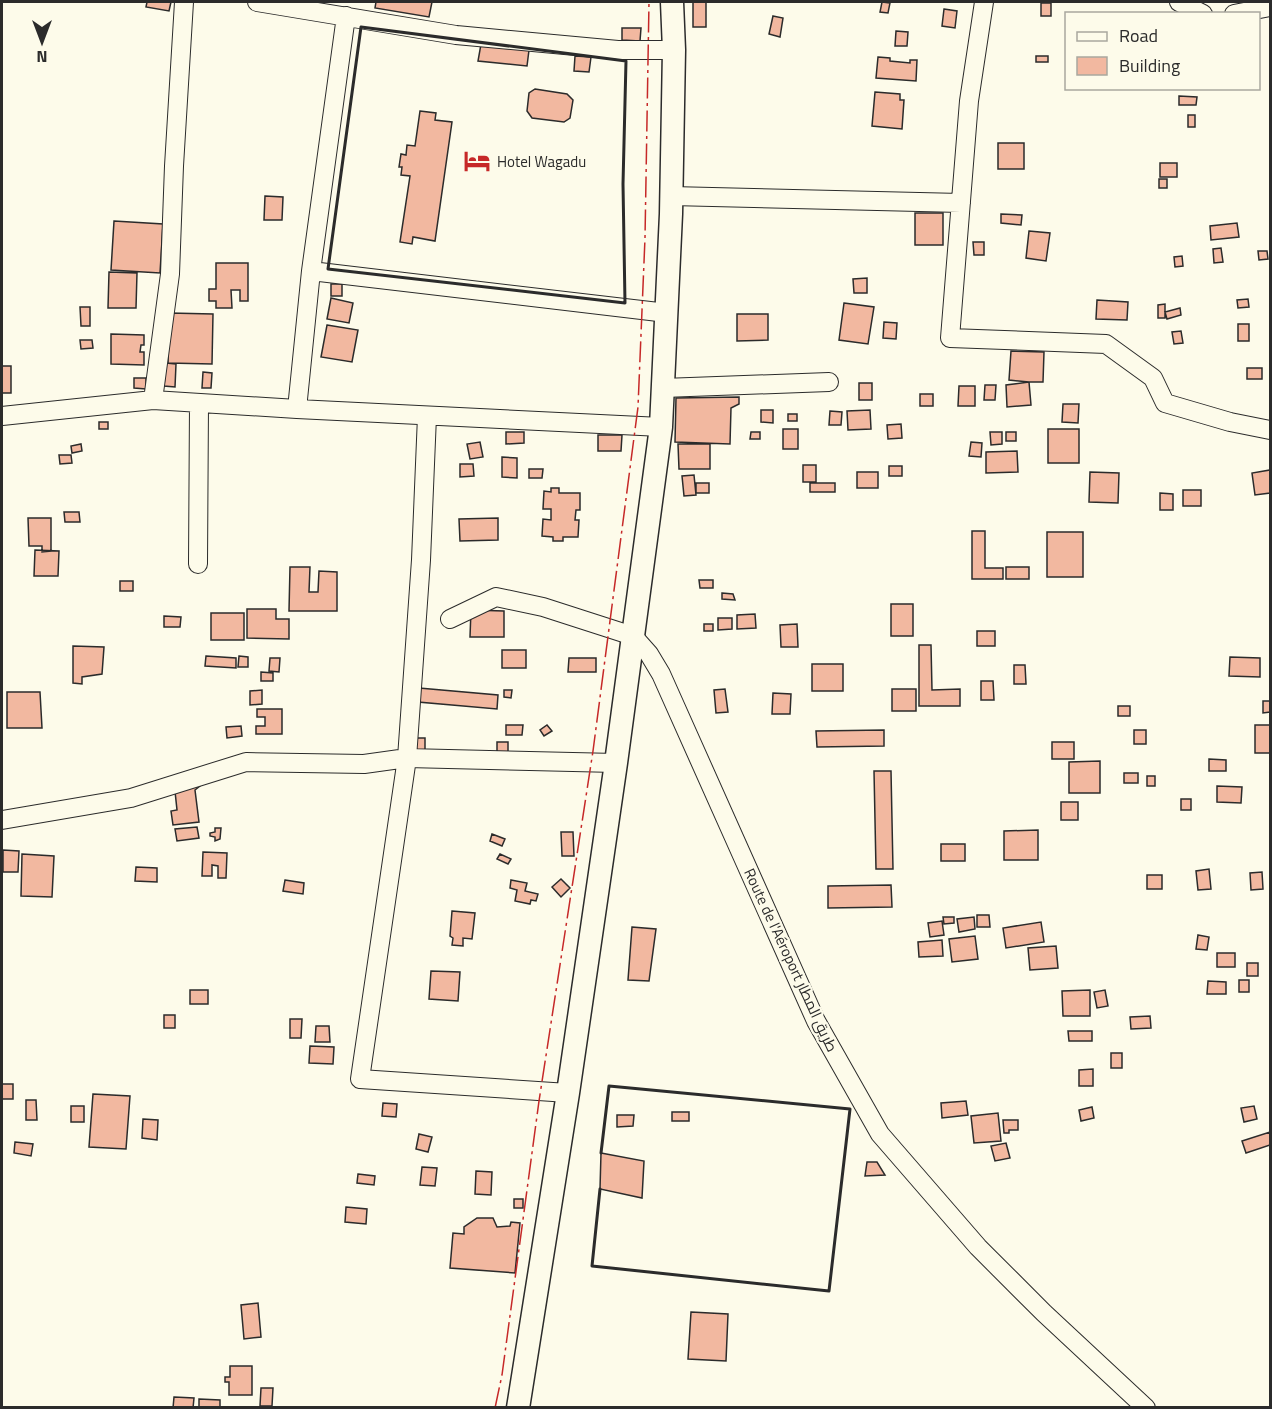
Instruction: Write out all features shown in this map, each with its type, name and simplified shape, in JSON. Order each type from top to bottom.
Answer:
[{"type":"main road","points":[[518,1407],[568,1093],[616,763],[661,427],[671,196],[674,51],[672,2]]},
{"type":"street","points":[[153,400],[170,274],[184,2]]},
{"type":"street","points":[[257,2],[456,35],[618,51],[674,51]]},
{"type":"street","points":[[984,2],[969,101],[950,338],[1106,344],[1153,378],[1165,403],[1230,422],[1270,430]]},
{"type":"street","points":[[1179,2],[1199,12]]},
{"type":"street","points":[[1244,12],[1270,7]]},
{"type":"street","points":[[297,409],[310,272],[346,16]]},
{"type":"street","points":[[671,196],[961,203]]},
{"type":"street","points":[[310,272],[667,313]]},
{"type":"street","points":[[663,388],[829,382]]},
{"type":"street","points":[[2,416],[153,400],[661,427]]},
{"type":"street","points":[[198,564],[199,404]]},
{"type":"street","points":[[427,416],[421,560],[407,758],[360,1079],[568,1093]]},
{"type":"street","points":[[450,619],[496,597],[543,608],[633,636]]},
{"type":"street","name":"Route de l'Aéroport طريق المطار","points":[[633,636],[649,654],[661,674],[816,1021],[880,1134],[978,1247],[1044,1313],[1146,1407]]},
{"type":"street","points":[[2,820],[131,798],[246,762],[364,764],[407,758],[616,763]]},
{"type":"building","points":[[147,2],[171,2],[169,11],[146,7]]},
{"type":"building","points":[[376,2],[432,2],[429,17],[375,8]]},
{"type":"building","points":[[693,2],[706,2],[706,27],[693,27]]},
{"type":"building","points":[[882,2],[890,3],[888,13],[880,12]]},
{"type":"building","points":[[1041,3],[1051,3],[1051,16],[1041,16]]},
{"type":"building","points":[[944,9],[957,11],[955,28],[942,26]]},
{"type":"building","points":[[773,16],[783,18],[780,37],[769,34]]},
{"type":"building","points":[[622,28],[641,28],[640,41],[622,40]]},
{"type":"building","points":[[896,31],[908,32],[907,46],[895,46]]},
{"type":"building","points":[[481,44],[529,50],[527,66],[478,61]]},
{"type":"building","points":[[575,56],[591,57],[589,72],[574,71]]},
{"type":"building","points":[[1036,56],[1048,56],[1048,62],[1036,62]]},
{"type":"building","points":[[878,57],[910,63],[910,60],[917,60],[916,81],[876,78]]},
{"type":"building","points":[[535,89],[567,94],[573,100],[570,118],[564,122],[532,118],[527,111],[529,93]]},
{"type":"building","points":[[875,92],[900,94],[900,100],[904,100],[902,129],[872,126]]},
{"type":"building","points":[[1179,96],[1197,97],[1196,105],[1179,105]]},
{"type":"building","points":[[420,111],[436,113],[435,120],[452,122],[435,241],[413,237],[412,244],[400,242],[410,176],[401,175],[402,167],[399,167],[401,154],[406,155],[407,145],[415,146]]},
{"type":"building","points":[[1188,115],[1195,115],[1195,127],[1188,127]]},
{"type":"building","points":[[998,143],[1024,143],[1024,169],[998,169]]},
{"type":"building","points":[[1160,163],[1177,163],[1177,177],[1160,177]]},
{"type":"building","points":[[1159,179],[1167,179],[1167,188],[1159,188]]},
{"type":"building","points":[[265,196],[283,197],[282,220],[264,220]]},
{"type":"building","points":[[915,213],[943,213],[943,245],[915,245]]},
{"type":"building","points":[[1001,214],[1022,215],[1021,225],[1001,223]]},
{"type":"building","points":[[114,221],[163,224],[160,273],[111,270]]},
{"type":"building","points":[[1237,223],[1239,237],[1211,240],[1210,226]]},
{"type":"building","points":[[1029,231],[1050,233],[1046,261],[1026,258]]},
{"type":"building","points":[[973,242],[984,242],[984,255],[974,255]]},
{"type":"building","points":[[1221,248],[1223,262],[1214,263],[1213,249]]},
{"type":"building","points":[[1258,251],[1267,251],[1268,259],[1259,260]]},
{"type":"building","points":[[1182,256],[1183,266],[1175,267],[1174,257]]},
{"type":"building","points":[[216,263],[248,263],[248,301],[240,301],[240,290],[231,290],[232,308],[216,308],[216,301],[209,301],[209,289],[216,289]]},
{"type":"building","points":[[109,272],[137,273],[136,308],[108,308]]},
{"type":"building","points":[[867,278],[867,293],[854,293],[853,279]]},
{"type":"building","points":[[331,284],[342,284],[342,296],[331,296]]},
{"type":"building","points":[[331,298],[353,303],[349,323],[327,319]]},
{"type":"building","points":[[1248,299],[1249,307],[1238,308],[1237,300]]},
{"type":"building","points":[[1097,300],[1128,302],[1127,320],[1096,319]]},
{"type":"building","points":[[844,303],[874,307],[868,344],[839,340]]},
{"type":"building","points":[[1165,304],[1165,318],[1158,318],[1158,305]]},
{"type":"building","points":[[80,307],[90,307],[90,326],[81,326]]},
{"type":"building","points":[[1180,308],[1181,315],[1167,319],[1165,312]]},
{"type":"building","points":[[169,313],[213,314],[212,364],[168,363]]},
{"type":"building","points":[[737,314],[768,314],[768,340],[737,341]]},
{"type":"building","points":[[884,322],[897,323],[896,339],[883,338]]},
{"type":"building","points":[[1238,324],[1249,324],[1249,341],[1238,341]]},
{"type":"building","points":[[327,325],[358,330],[352,362],[321,357]]},
{"type":"building","points":[[1181,331],[1183,343],[1174,344],[1172,332]]},
{"type":"building","points":[[111,334],[144,335],[144,345],[141,345],[140,352],[144,352],[144,365],[111,364]]},
{"type":"building","points":[[80,340],[92,340],[93,348],[81,349]]},
{"type":"building","points":[[1011,351],[1044,352],[1043,382],[1009,380]]},
{"type":"building","points":[[166,363],[176,364],[175,387],[164,386]]},
{"type":"building","points":[[2,366],[11,366],[11,393],[2,393]]},
{"type":"building","points":[[1247,368],[1262,368],[1262,379],[1247,379]]},
{"type":"building","points":[[203,372],[212,373],[211,388],[202,388]]},
{"type":"building","points":[[134,378],[146,378],[146,389],[134,388]]},
{"type":"building","points":[[1029,382],[1031,405],[1007,407],[1006,385]]},
{"type":"building","points":[[859,383],[872,383],[872,400],[859,400]]},
{"type":"building","points":[[985,385],[996,385],[995,400],[984,400]]},
{"type":"building","points":[[959,386],[975,386],[975,406],[958,406]]},
{"type":"building","points":[[920,394],[933,394],[933,406],[920,406]]},
{"type":"building","points":[[739,397],[739,404],[731,408],[730,444],[675,442],[676,398]]},
{"type":"building","points":[[1063,404],[1079,404],[1078,423],[1062,422]]},
{"type":"building","points":[[761,410],[773,410],[773,423],[761,422]]},
{"type":"building","points":[[870,410],[871,429],[848,430],[847,411]]},
{"type":"building","points":[[830,411],[842,412],[841,425],[829,425]]},
{"type":"building","points":[[788,414],[797,414],[797,421],[788,421]]},
{"type":"building","points":[[99,422],[108,422],[108,429],[99,429]]},
{"type":"building","points":[[901,424],[902,438],[888,439],[887,425]]},
{"type":"building","points":[[783,429],[798,429],[798,449],[783,449]]},
{"type":"building","points":[[1048,429],[1079,429],[1079,463],[1048,463]]},
{"type":"building","points":[[506,432],[524,432],[524,443],[506,444]]},
{"type":"building","points":[[751,432],[760,432],[760,439],[750,439]]},
{"type":"building","points":[[990,432],[1002,432],[1002,444],[991,445]]},
{"type":"building","points":[[1006,432],[1016,432],[1016,441],[1006,441]]},
{"type":"building","points":[[598,435],[622,435],[621,451],[598,451]]},
{"type":"building","points":[[480,442],[483,457],[470,459],[467,444]]},
{"type":"building","points":[[971,442],[982,443],[981,457],[969,456]]},
{"type":"building","points":[[81,444],[82,451],[72,453],[71,446]]},
{"type":"building","points":[[678,444],[710,444],[710,469],[679,469]]},
{"type":"building","points":[[1017,451],[1018,472],[986,473],[986,452]]},
{"type":"building","points":[[59,455],[71,455],[72,463],[60,464]]},
{"type":"building","points":[[502,457],[517,458],[517,478],[502,477]]},
{"type":"building","points":[[460,464],[473,464],[474,476],[460,477]]},
{"type":"building","points":[[803,465],[816,465],[816,482],[803,482]]},
{"type":"building","points":[[889,466],[902,466],[902,476],[889,476]]},
{"type":"building","points":[[529,469],[543,469],[542,478],[529,478]]},
{"type":"building","points":[[1270,470],[1270,493],[1255,495],[1252,473]]},
{"type":"building","points":[[857,472],[878,472],[878,488],[857,488]]},
{"type":"building","points":[[1090,472],[1119,473],[1118,503],[1089,502]]},
{"type":"building","points":[[694,475],[696,495],[684,496],[682,476]]},
{"type":"building","points":[[696,483],[709,483],[709,493],[696,493]]},
{"type":"building","points":[[810,483],[835,483],[835,492],[810,492]]},
{"type":"building","points":[[551,488],[559,488],[559,493],[580,493],[580,510],[576,510],[575,520],[579,520],[578,537],[563,537],[563,541],[553,541],[553,537],[542,536],[543,519],[551,520],[551,509],[543,509],[544,491],[551,492]]},
{"type":"building","points":[[1183,490],[1201,490],[1201,506],[1183,506]]},
{"type":"building","points":[[1160,493],[1173,494],[1173,510],[1160,510]]},
{"type":"building","points":[[64,512],[79,512],[80,522],[65,522]]},
{"type":"building","points":[[28,518],[51,518],[51,551],[42,552],[42,546],[29,546]]},
{"type":"building","points":[[498,518],[498,540],[460,541],[459,519]]},
{"type":"building","points":[[972,531],[985,531],[985,568],[1003,568],[1003,579],[972,579]]},
{"type":"building","points":[[1047,532],[1083,532],[1083,577],[1047,577]]},
{"type":"building","points":[[35,550],[59,551],[58,576],[34,576]]},
{"type":"building","points":[[290,567],[310,567],[309,592],[318,592],[319,571],[337,572],[337,611],[289,611]]},
{"type":"building","points":[[1006,567],[1029,567],[1029,579],[1006,579]]},
{"type":"building","points":[[699,580],[713,580],[713,588],[700,588]]},
{"type":"building","points":[[120,581],[133,581],[133,591],[120,591]]},
{"type":"building","points":[[722,593],[733,594],[735,600],[722,599]]},
{"type":"building","points":[[891,604],[913,604],[913,636],[891,636]]},
{"type":"building","points":[[247,609],[276,609],[276,619],[289,619],[289,639],[247,638]]},
{"type":"building","points":[[471,610],[504,611],[504,637],[470,637]]},
{"type":"building","points":[[211,613],[244,613],[244,640],[211,640]]},
{"type":"building","points":[[755,614],[756,628],[737,629],[737,615]]},
{"type":"building","points":[[164,616],[181,617],[180,627],[164,627]]},
{"type":"building","points":[[718,618],[732,618],[732,629],[718,630]]},
{"type":"building","points":[[704,624],[713,624],[713,631],[704,631]]},
{"type":"building","points":[[797,624],[798,647],[781,647],[780,625]]},
{"type":"building","points":[[977,631],[995,631],[995,646],[977,646]]},
{"type":"building","points":[[919,645],[931,645],[932,690],[960,689],[960,706],[919,706]]},
{"type":"building","points":[[73,646],[104,647],[102,674],[82,677],[82,684],[73,683]]},
{"type":"building","points":[[502,650],[526,650],[526,668],[502,668]]},
{"type":"building","points":[[206,656],[236,658],[236,668],[205,666]]},
{"type":"building","points":[[239,656],[248,657],[248,667],[238,667]]},
{"type":"building","points":[[1230,657],[1260,658],[1260,677],[1229,676]]},
{"type":"building","points":[[270,658],[280,658],[279,672],[269,671]]},
{"type":"building","points":[[569,658],[596,658],[596,672],[568,672]]},
{"type":"building","points":[[812,664],[843,664],[843,691],[812,691]]},
{"type":"building","points":[[1014,665],[1025,665],[1026,684],[1014,684]]},
{"type":"building","points":[[261,672],[273,673],[273,681],[261,681]]},
{"type":"building","points":[[981,681],[993,681],[994,700],[981,700]]},
{"type":"building","points":[[419,688],[498,695],[497,709],[418,702]]},
{"type":"building","points":[[725,689],[728,712],[716,713],[714,690]]},
{"type":"building","points":[[892,689],[916,689],[916,711],[892,711]]},
{"type":"building","points":[[262,690],[262,704],[250,705],[250,691]]},
{"type":"building","points":[[504,690],[512,690],[511,698],[504,697]]},
{"type":"building","points":[[7,692],[40,692],[42,728],[7,728]]},
{"type":"building","points":[[773,693],[791,694],[790,714],[772,714]]},
{"type":"building","points":[[1263,701],[1270,701],[1270,712],[1263,713]]},
{"type":"building","points":[[1118,706],[1130,706],[1130,716],[1118,716]]},
{"type":"building","points":[[257,709],[282,709],[282,734],[256,734],[256,726],[265,726],[265,717],[257,717]]},
{"type":"building","points":[[506,725],[523,725],[522,735],[506,735]]},
{"type":"building","points":[[547,725],[552,731],[544,736],[540,730]]},
{"type":"building","points":[[1255,725],[1270,725],[1270,753],[1255,753]]},
{"type":"building","points":[[241,726],[242,736],[227,738],[226,727]]},
{"type":"building","points":[[884,730],[884,746],[817,747],[816,731]]},
{"type":"building","points":[[1134,730],[1146,730],[1146,744],[1134,744]]},
{"type":"building","points":[[414,738],[425,738],[425,751],[414,751]]},
{"type":"building","points":[[497,742],[508,742],[508,752],[497,752]]},
{"type":"building","points":[[1052,742],[1074,742],[1074,759],[1052,759]]},
{"type":"building","points":[[1209,759],[1226,760],[1226,771],[1209,771]]},
{"type":"building","points":[[1100,761],[1100,793],[1069,793],[1069,762]]},
{"type":"building","points":[[874,771],[891,771],[893,869],[876,869]]},
{"type":"building","points":[[1124,773],[1138,773],[1138,783],[1124,783]]},
{"type":"building","points":[[1147,776],[1155,776],[1155,786],[1147,786]]},
{"type":"building","points":[[174,782],[200,786],[195,790],[199,822],[173,825],[171,811],[177,810]]},
{"type":"building","points":[[1217,786],[1242,787],[1241,803],[1217,802]]},
{"type":"building","points":[[1181,799],[1191,799],[1191,810],[1181,810]]},
{"type":"building","points":[[1061,802],[1078,802],[1078,820],[1061,820]]},
{"type":"building","points":[[197,827],[199,838],[177,841],[175,829]]},
{"type":"building","points":[[215,828],[221,828],[220,839],[215,841],[215,837],[210,836],[210,833],[215,832]]},
{"type":"building","points":[[1038,830],[1038,860],[1004,860],[1004,831]]},
{"type":"building","points":[[561,832],[573,832],[574,856],[562,856]]},
{"type":"building","points":[[492,834],[505,839],[502,846],[490,841]]},
{"type":"building","points":[[941,844],[965,844],[965,861],[941,861]]},
{"type":"building","points":[[3,850],[19,851],[18,872],[3,872]]},
{"type":"building","points":[[203,852],[227,853],[226,878],[218,878],[218,866],[212,865],[212,876],[202,876]]},
{"type":"building","points":[[22,854],[54,856],[52,897],[21,896]]},
{"type":"building","points":[[500,854],[511,859],[508,864],[497,859]]},
{"type":"building","points":[[136,867],[157,868],[157,882],[135,881]]},
{"type":"building","points":[[1209,869],[1211,889],[1198,890],[1196,871]]},
{"type":"building","points":[[1262,872],[1263,889],[1251,890],[1250,873]]},
{"type":"building","points":[[1147,875],[1162,875],[1162,889],[1147,889]]},
{"type":"building","points":[[561,879],[570,888],[561,897],[552,887]]},
{"type":"building","points":[[285,880],[304,883],[303,894],[283,891]]},
{"type":"building","points":[[511,880],[527,883],[525,891],[538,894],[536,901],[531,900],[530,904],[515,901],[517,890],[510,888]]},
{"type":"building","points":[[891,885],[892,907],[828,908],[828,886]]},
{"type":"building","points":[[452,911],[475,913],[472,939],[463,938],[463,946],[452,945],[453,938],[450,936]]},
{"type":"building","points":[[977,915],[989,915],[990,927],[977,927]]},
{"type":"building","points":[[943,917],[954,917],[954,923],[944,924]]},
{"type":"building","points":[[974,917],[975,929],[959,932],[957,919]]},
{"type":"building","points":[[942,921],[944,935],[930,937],[928,923]]},
{"type":"building","points":[[1041,922],[1044,942],[1006,948],[1003,928]]},
{"type":"building","points":[[632,927],[656,929],[649,981],[628,980]]},
{"type":"building","points":[[1198,935],[1209,937],[1207,950],[1196,949]]},
{"type":"building","points":[[975,936],[978,959],[952,962],[949,939]]},
{"type":"building","points":[[942,940],[943,956],[919,957],[918,942]]},
{"type":"building","points":[[1056,946],[1058,968],[1030,970],[1028,948]]},
{"type":"building","points":[[1217,953],[1235,953],[1235,967],[1217,967]]},
{"type":"building","points":[[1247,963],[1258,963],[1258,976],[1247,976]]},
{"type":"building","points":[[431,971],[460,972],[458,1001],[429,999]]},
{"type":"building","points":[[1239,980],[1249,980],[1249,992],[1239,992]]},
{"type":"building","points":[[1208,981],[1226,982],[1226,994],[1207,994]]},
{"type":"building","points":[[190,990],[208,990],[208,1004],[190,1004]]},
{"type":"building","points":[[1090,990],[1090,1016],[1063,1016],[1062,991]]},
{"type":"building","points":[[1105,990],[1108,1006],[1097,1008],[1094,992]]},
{"type":"building","points":[[164,1015],[175,1015],[175,1028],[164,1028]]},
{"type":"building","points":[[1150,1016],[1151,1028],[1131,1029],[1130,1017]]},
{"type":"building","points":[[290,1019],[302,1019],[301,1038],[290,1038]]},
{"type":"building","points":[[316,1026],[329,1026],[330,1042],[315,1042]]},
{"type":"building","points":[[1068,1031],[1092,1031],[1092,1041],[1069,1041]]},
{"type":"building","points":[[310,1046],[334,1047],[333,1064],[309,1063]]},
{"type":"building","points":[[1111,1053],[1122,1053],[1122,1068],[1111,1068]]},
{"type":"building","points":[[1093,1069],[1093,1086],[1079,1086],[1079,1070]]},
{"type":"building","points":[[2,1084],[13,1084],[13,1099],[2,1099]]},
{"type":"building","points":[[93,1094],[130,1096],[126,1149],[89,1147]]},
{"type":"building","points":[[26,1100],[36,1100],[37,1120],[26,1120]]},
{"type":"building","points":[[966,1101],[968,1115],[942,1118],[941,1103]]},
{"type":"building","points":[[383,1103],[397,1104],[396,1117],[382,1116]]},
{"type":"building","points":[[71,1106],[84,1106],[84,1122],[71,1122]]},
{"type":"building","points":[[1254,1106],[1257,1119],[1244,1122],[1241,1108]]},
{"type":"building","points":[[1092,1107],[1094,1118],[1081,1121],[1079,1110]]},
{"type":"building","points":[[672,1112],[689,1112],[689,1121],[672,1121]]},
{"type":"building","points":[[998,1113],[1001,1141],[974,1143],[971,1116]]},
{"type":"building","points":[[617,1115],[634,1115],[633,1126],[617,1127]]},
{"type":"building","points":[[143,1119],[158,1120],[157,1140],[142,1138]]},
{"type":"building","points":[[1003,1120],[1018,1120],[1018,1130],[1009,1130],[1009,1133],[1004,1133]]},
{"type":"building","points":[[1270,1132],[1270,1145],[1246,1153],[1242,1141]]},
{"type":"building","points":[[419,1134],[432,1137],[428,1152],[416,1149]]},
{"type":"building","points":[[15,1142],[33,1144],[31,1156],[14,1153]]},
{"type":"building","points":[[1006,1143],[1010,1158],[995,1161],[991,1146]]},
{"type":"building","points":[[601,1153],[644,1161],[642,1198],[600,1189]]},
{"type":"building","points":[[867,1162],[877,1162],[885,1175],[865,1176]]},
{"type":"building","points":[[422,1167],[437,1168],[435,1186],[420,1185]]},
{"type":"building","points":[[476,1171],[492,1172],[491,1195],[475,1194]]},
{"type":"building","points":[[358,1174],[375,1176],[374,1185],[357,1183]]},
{"type":"building","points":[[514,1199],[523,1199],[523,1208],[514,1208]]},
{"type":"building","points":[[346,1207],[367,1209],[366,1224],[345,1222]]},
{"type":"building","points":[[477,1218],[493,1218],[497,1227],[510,1226],[511,1222],[520,1223],[515,1273],[450,1268],[453,1233],[464,1234],[464,1227]]},
{"type":"building","points":[[258,1303],[261,1337],[244,1339],[241,1305]]},
{"type":"building","points":[[691,1312],[728,1314],[726,1361],[688,1359]]},
{"type":"building","points":[[230,1366],[252,1366],[252,1395],[229,1395],[229,1382],[225,1382],[225,1377],[230,1377]]},
{"type":"building","points":[[261,1388],[273,1388],[272,1406],[260,1406]]},
{"type":"building","points":[[174,1397],[194,1398],[193,1408],[173,1408]]},
{"type":"building","points":[[199,1399],[220,1400],[220,1408],[199,1408]]},
{"type":"wall","points":[[361,27],[626,61],[623,184],[625,303],[328,269],[361,27]]},
{"type":"wall","points":[[600,1189],[592,1266],[829,1291],[850,1109],[609,1086],[601,1153]]},
{"type":"power","points":[[495,1408],[502,1375],[539,1101],[593,751],[638,407],[645,238],[649,2]]},
{"type":"place","name":"Hotel Wagadu","points":[[477,161]]}]
